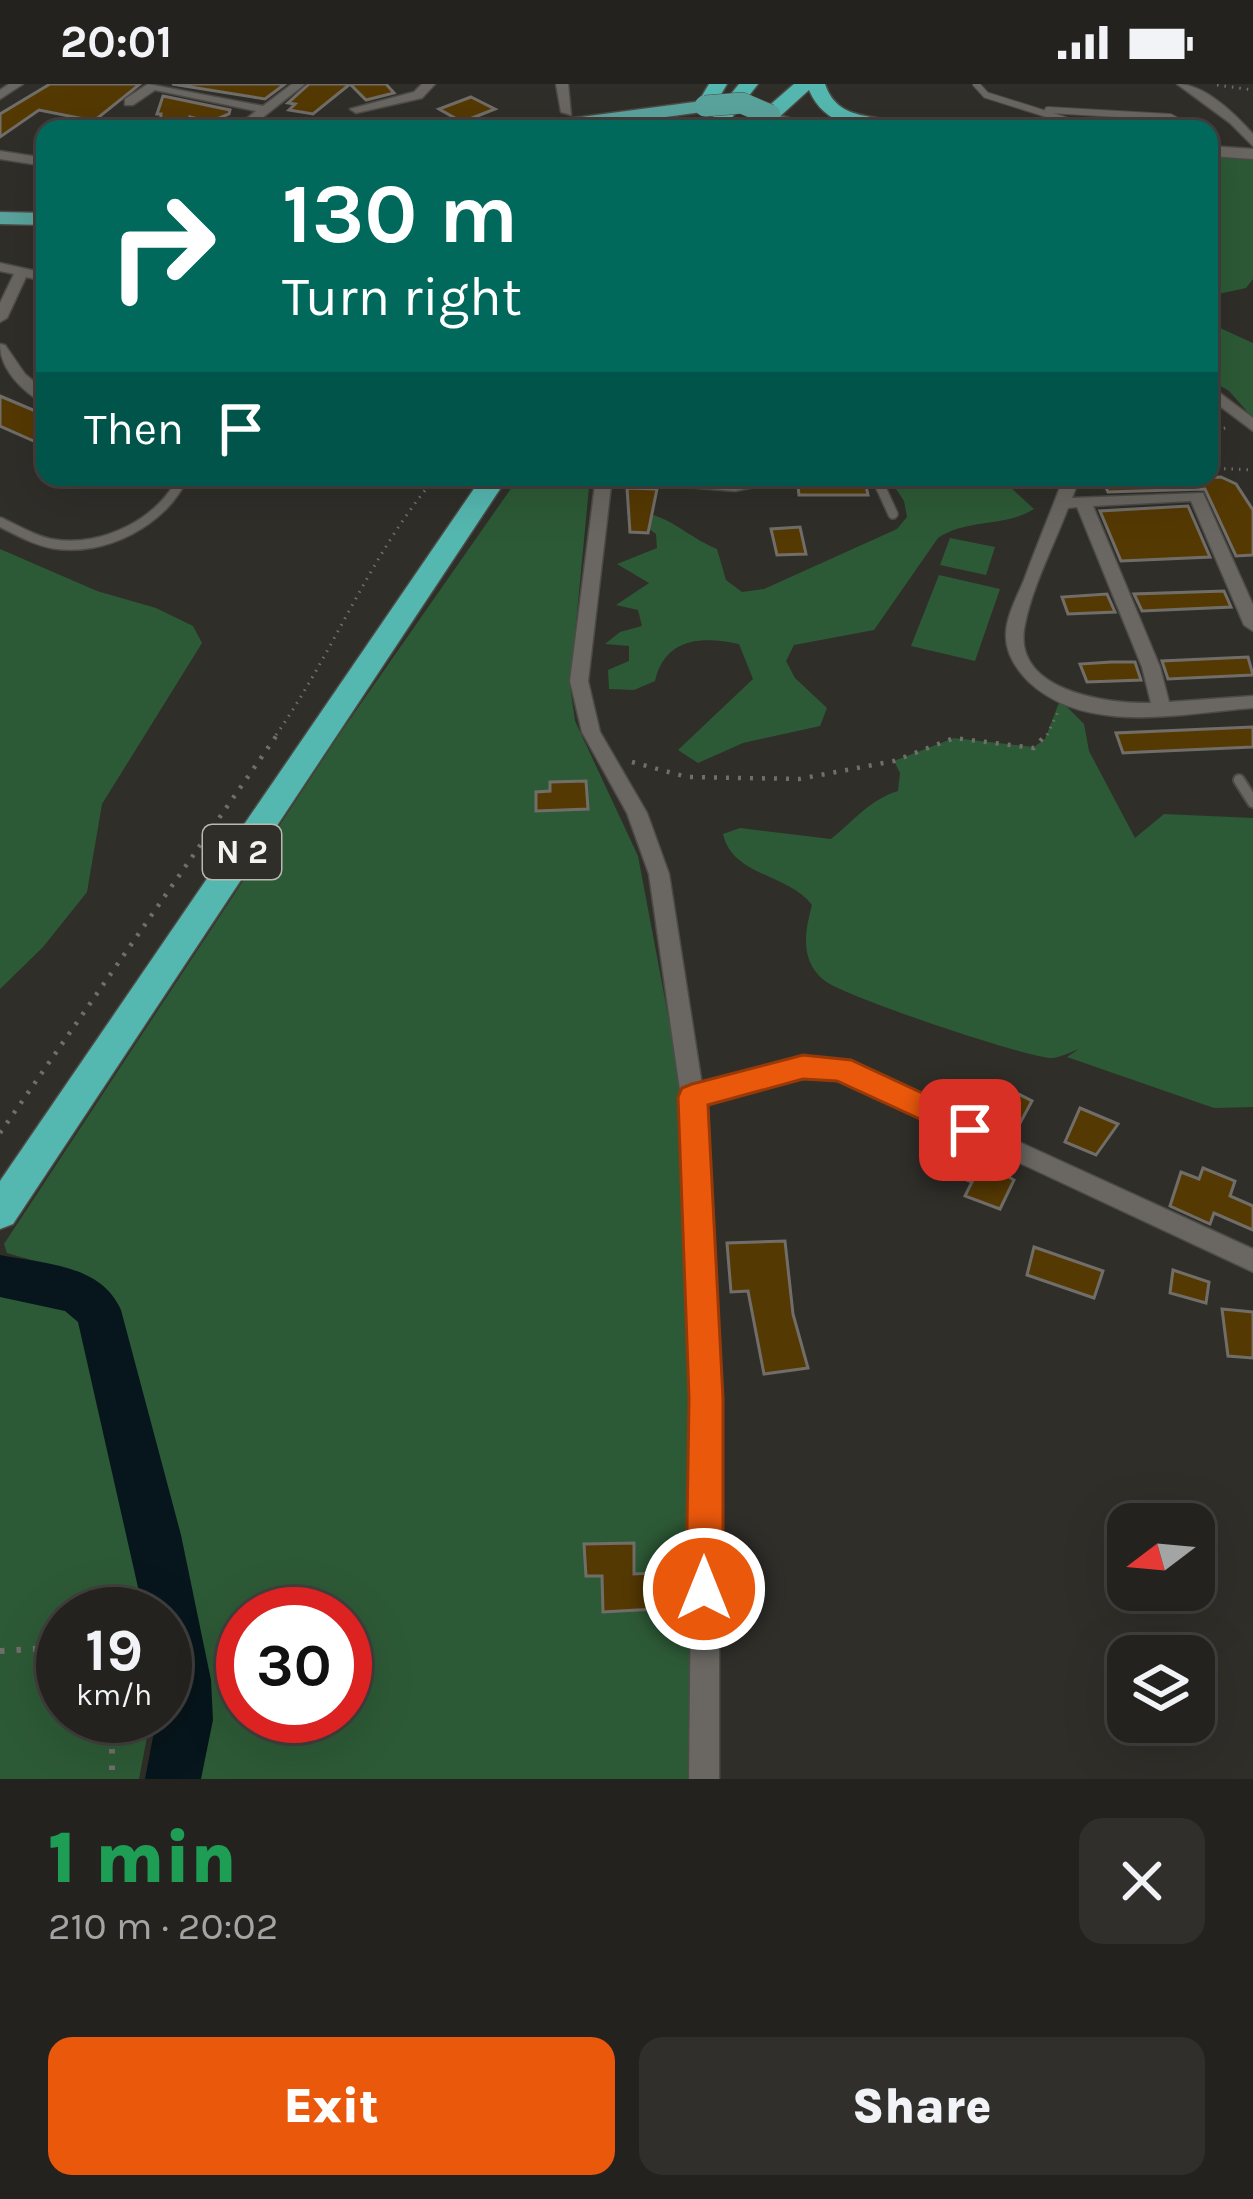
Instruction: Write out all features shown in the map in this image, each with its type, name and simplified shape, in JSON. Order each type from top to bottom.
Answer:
[{"type":"highway","points":[[699,120],[718,84]]},
{"type":"highway","points":[[699,120],[749,84]]},
{"type":"highway","points":[[741,120],[769,84]]},
{"type":"highway","points":[[771,120],[805,84]]},
{"type":"highway","points":[[816,84],[820,100],[836,114],[861,120]]},
{"type":"highway","name":"N 2","points":[[0,1180],[480,486]]},
{"type":"highway","name":"N 2","points":[[0,1212],[480,486]]},
{"type":"main road","points":[[700,120],[742,103],[768,120]]},
{"type":"main road","points":[[611,120],[645,116],[687,120]]},
{"type":"main road","points":[[0,218],[36,219]]},
{"type":"street","points":[[0,94],[17,84]]},
{"type":"street","points":[[252,120],[299,84]]},
{"type":"street","points":[[356,109],[418,95],[430,84]]},
{"type":"street","points":[[562,84],[567,112]]},
{"type":"street","points":[[1183,84],[1221,109],[1253,142]]},
{"type":"street","points":[[129,102],[154,85],[266,110]]},
{"type":"street","points":[[1218,152],[1253,154]]},
{"type":"street","points":[[0,155],[36,161]]},
{"type":"street","points":[[0,267],[36,276]]},
{"type":"street","points":[[0,318],[21,273]]},
{"type":"street","points":[[0,348],[36,391]]},
{"type":"street","points":[[1218,397],[1253,426]]},
{"type":"street","points":[[603,486],[579,682],[584,713],[637,813],[658,874],[692,1097],[706,1398],[704,1779]]},
{"type":"street","points":[[1068,486],[1013,633],[1029,671],[1060,700],[1106,710],[1253,702]]},
{"type":"street","points":[[1061,503],[1197,496],[1253,626]]},
{"type":"street","points":[[1083,501],[1151,667],[1161,706]]},
{"type":"street","points":[[692,1097],[803,1067],[840,1069],[1253,1261]]},
{"type":"lane","points":[[977,86],[995,84]]},
{"type":"lane","points":[[977,86],[986,95],[1067,120]]},
{"type":"lane","points":[[1039,110],[1176,120]]},
{"type":"lane","points":[[0,522],[56,544],[97,541],[160,511],[176,497],[180,486]]},
{"type":"lane","points":[[879,486],[893,514]]},
{"type":"lane","points":[[1239,780],[1253,802]]},
{"type":"path","points":[[1208,84],[1253,90]]},
{"type":"path","points":[[1218,468],[1253,470]]},
{"type":"path","points":[[0,1133],[309,688],[362,586],[428,486]]},
{"type":"path","points":[[611,765],[636,762],[687,777],[800,779],[894,761],[954,738],[1034,748],[1046,739],[1060,700]]},
{"type":"path","points":[[0,1651],[36,1649]]},
{"type":"path","points":[[112,1743],[112,1779]]},
{"type":"green space","points":[[1218,157],[1253,159],[1253,279],[1246,288],[1218,294]]},
{"type":"green space","points":[[1218,327],[1253,343],[1253,418],[1218,384]]},
{"type":"green space","points":[[513,486],[589,486],[570,686],[575,721],[638,856],[680,1079],[691,1358],[695,1779],[197,1779],[202,1665],[192,1587],[118,1315],[84,1279],[7,1253],[4,1244],[341,732]]},
{"type":"green space","points":[[894,486],[1009,486],[1034,509],[938,538],[874,630],[794,645],[786,661],[795,678],[827,708],[820,726],[743,743],[698,763],[678,750],[753,679],[739,644],[686,643],[667,656],[655,681],[634,690],[609,689],[608,670],[629,661],[629,646],[605,644],[620,632],[642,626],[638,610],[616,605],[649,583],[617,564],[657,548],[656,534],[626,512],[663,519],[717,549],[726,580],[742,592],[764,589],[897,529],[907,517]]},
{"type":"green space","points":[[950,538],[995,547],[986,575],[940,565]]},
{"type":"green space","points":[[0,549],[97,591],[156,608],[193,626],[202,643],[102,804],[87,892],[43,947],[0,989]]},
{"type":"green space","points":[[939,575],[1000,589],[975,661],[911,646]]},
{"type":"green space","points":[[1060,700],[1084,724],[1089,751],[1135,838],[1164,814],[1253,818],[1253,1107],[1214,1108],[1067,1057],[1079,1049],[1053,1058],[1038,1056],[839,989],[817,973],[808,955],[812,905],[789,886],[738,859],[723,834],[740,828],[831,839],[870,805],[898,791],[900,773],[894,761],[954,738],[1034,747],[1045,739]]},
{"type":"green space","points":[[0,1296],[66,1309],[85,1331],[111,1406],[145,1587],[36,1587],[36,1743],[146,1743],[139,1779],[0,1779]]},
{"type":"building","points":[[50,84],[140,84],[95,120],[39,110],[0,137],[0,114]]},
{"type":"building","points":[[172,84],[285,84],[265,99]]},
{"type":"building","points":[[309,84],[350,84],[313,114],[289,110],[295,104],[288,103]]},
{"type":"building","points":[[350,84],[386,84],[394,93],[366,100]]},
{"type":"building","points":[[163,96],[230,110],[215,120],[161,120],[157,114]]},
{"type":"building","points":[[471,97],[495,109],[458,120],[439,109]]},
{"type":"building","points":[[0,396],[36,411],[36,442],[0,426]]},
{"type":"building","points":[[1218,477],[1236,484],[1253,510],[1253,555],[1236,556],[1205,489],[1108,492],[1105,486],[1218,486]]},
{"type":"building","points":[[798,486],[866,486],[868,495],[799,495]]},
{"type":"building","points":[[627,488],[657,489],[648,533],[630,532]]},
{"type":"building","points":[[1188,506],[1210,557],[1121,561],[1100,511]]},
{"type":"building","points":[[800,527],[806,554],[777,555],[771,529]]},
{"type":"building","points":[[1224,591],[1231,607],[1142,611],[1134,594]]},
{"type":"building","points":[[1107,594],[1115,612],[1068,614],[1062,597]]},
{"type":"building","points":[[1248,657],[1253,675],[1168,679],[1162,661]]},
{"type":"building","points":[[1135,662],[1141,680],[1087,682],[1080,664]]},
{"type":"building","points":[[1253,727],[1253,747],[1123,753],[1116,733]]},
{"type":"building","points":[[586,781],[588,809],[536,811],[536,792],[550,791],[550,782]]},
{"type":"building","points":[[999,1084],[1032,1101],[1019,1125],[985,1108]]},
{"type":"building","points":[[1080,1108],[1118,1124],[1096,1155],[1065,1142]]},
{"type":"building","points":[[974,1157],[1014,1180],[1000,1209],[965,1196],[972,1182],[964,1179]]},
{"type":"building","points":[[1203,1168],[1235,1181],[1230,1196],[1253,1206],[1253,1230],[1214,1213],[1210,1224],[1170,1206],[1181,1172],[1199,1179]]},
{"type":"building","points":[[785,1241],[793,1314],[808,1368],[764,1374],[748,1291],[731,1292],[727,1243]]},
{"type":"building","points":[[1034,1247],[1103,1271],[1094,1298],[1027,1275]]},
{"type":"building","points":[[1173,1270],[1209,1282],[1206,1303],[1170,1293]]},
{"type":"building","points":[[1222,1309],[1253,1312],[1253,1358],[1228,1356]]},
{"type":"building","points":[[634,1543],[634,1574],[654,1573],[655,1609],[603,1612],[602,1576],[586,1576],[584,1544]]},
{"type":"waterway","points":[[0,1276],[77,1292],[98,1310],[155,1535],[184,1680],[185,1720],[173,1779]]},
{"type":"route","points":[[704,1589],[706,1398],[692,1097],[803,1067],[840,1069],[970,1130]]}]
